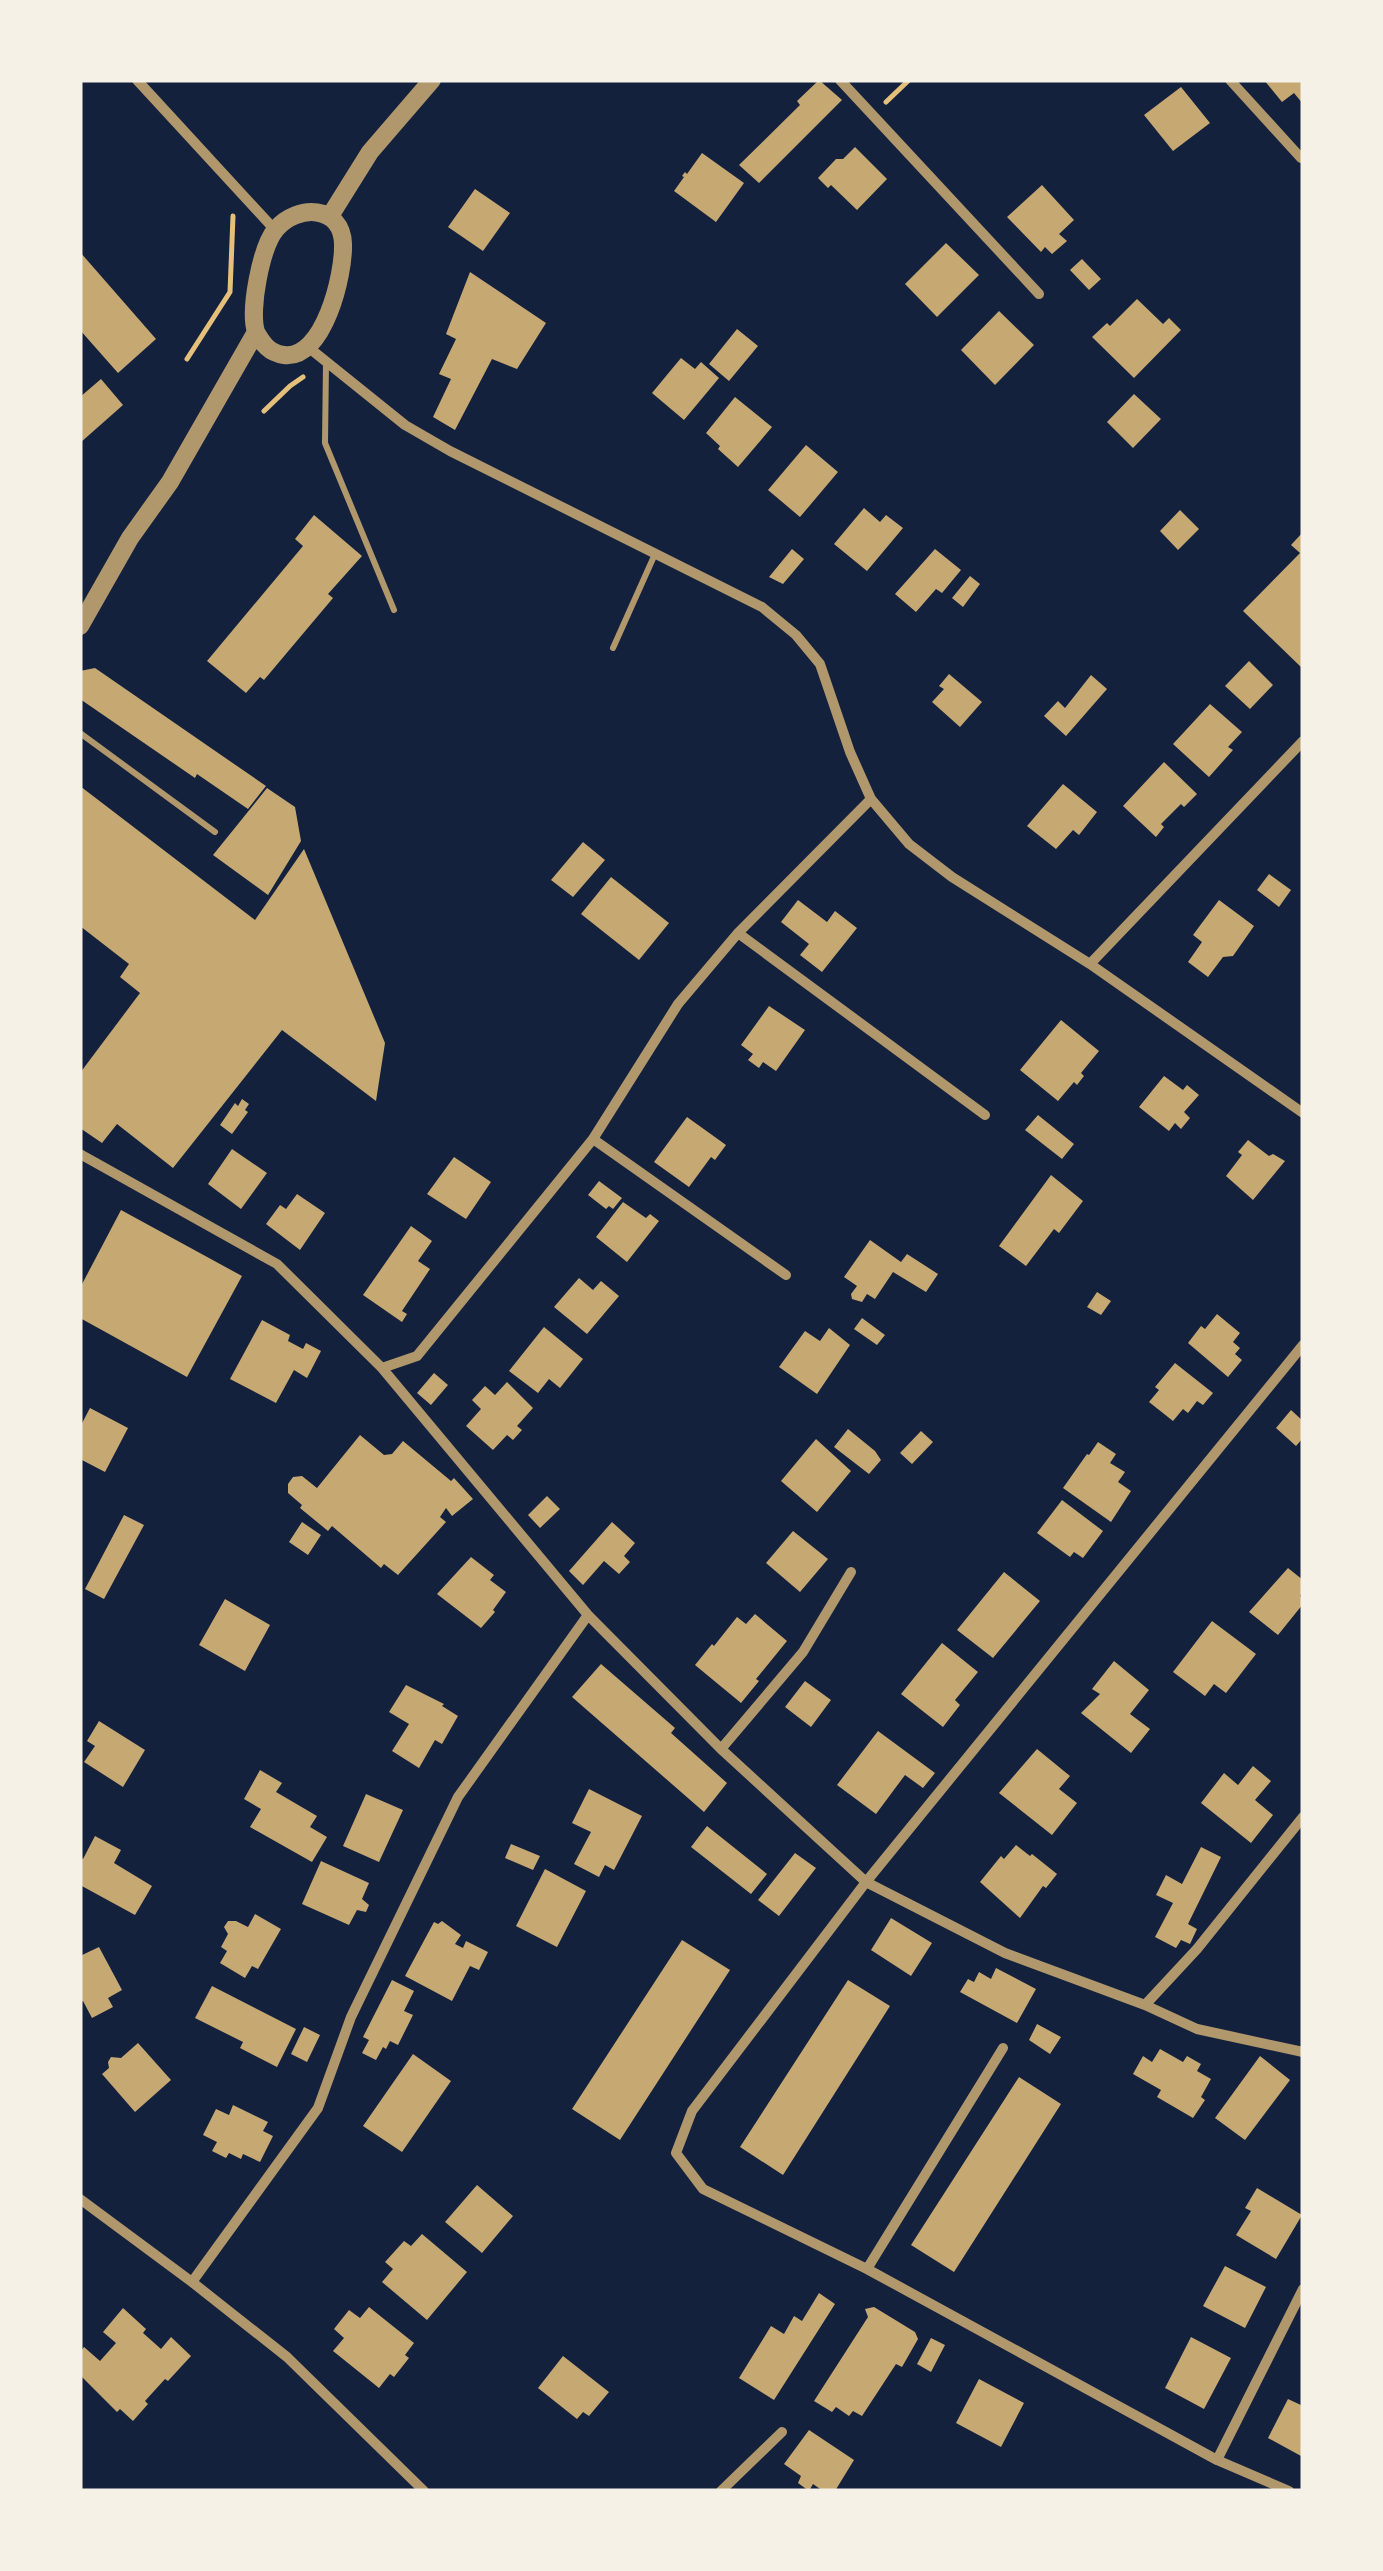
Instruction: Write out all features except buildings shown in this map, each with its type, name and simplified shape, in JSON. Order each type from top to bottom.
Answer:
[{"type":"street","points":[[137,80],[274,230]]},
{"type":"street","points":[[330,216],[370,152],[432,80]]},
{"type":"street","points":[[840,80],[1040,294]]},
{"type":"street","points":[[1230,80],[1301,158]]},
{"type":"street","points":[[312,210],[330,216],[343,236],[344,258],[328,314],[308,347],[295,356],[278,354],[265,348],[252,321],[253,299],[274,230],[294,216],[312,210]]},
{"type":"street","points":[[80,626],[130,538],[170,482],[256,332]]},
{"type":"street","points":[[308,347],[405,425],[762,608],[796,634],[820,664],[850,752],[871,799],[909,844],[952,877],[1090,964],[1303,1113]]},
{"type":"street","points":[[1090,964],[1303,741]]},
{"type":"street","points":[[382,1368],[417,1356],[592,1138],[678,1004],[738,933],[871,799]]},
{"type":"street","points":[[738,933],[985,1116]]},
{"type":"street","points":[[592,1138],[786,1275]]},
{"type":"street","points":[[80,1154],[278,1264],[382,1368],[588,1615],[721,1749],[866,1882],[1005,1952],[1197,2029],[1303,2052]]},
{"type":"street","points":[[1289,2491],[1217,2460],[867,2269],[702,2189],[676,2153],[692,2110],[866,1882],[1303,1345]]},
{"type":"street","points":[[721,1749],[803,1652],[851,1572]]},
{"type":"street","points":[[192,2282],[318,2108],[351,2018],[458,1796],[588,1615]]},
{"type":"street","points":[[1145,2006],[1198,1949],[1303,1816]]},
{"type":"street","points":[[867,2269],[1003,2048]]},
{"type":"street","points":[[80,2199],[287,2356],[424,2491]]},
{"type":"street","points":[[1217,2460],[1303,2289]]},
{"type":"street","points":[[721,2491],[782,2432]]},
{"type":"lane","points":[[326,362],[325,444],[394,610]]},
{"type":"lane","points":[[613,648],[655,554]]},
{"type":"lane","points":[[80,733],[215,832]]},
{"type":"path","points":[[872,115],[910,80]]},
{"type":"path","points":[[187,359],[230,292],[234,219],[227,204]]},
{"type":"path","points":[[264,411],[290,386],[326,362]]}]
